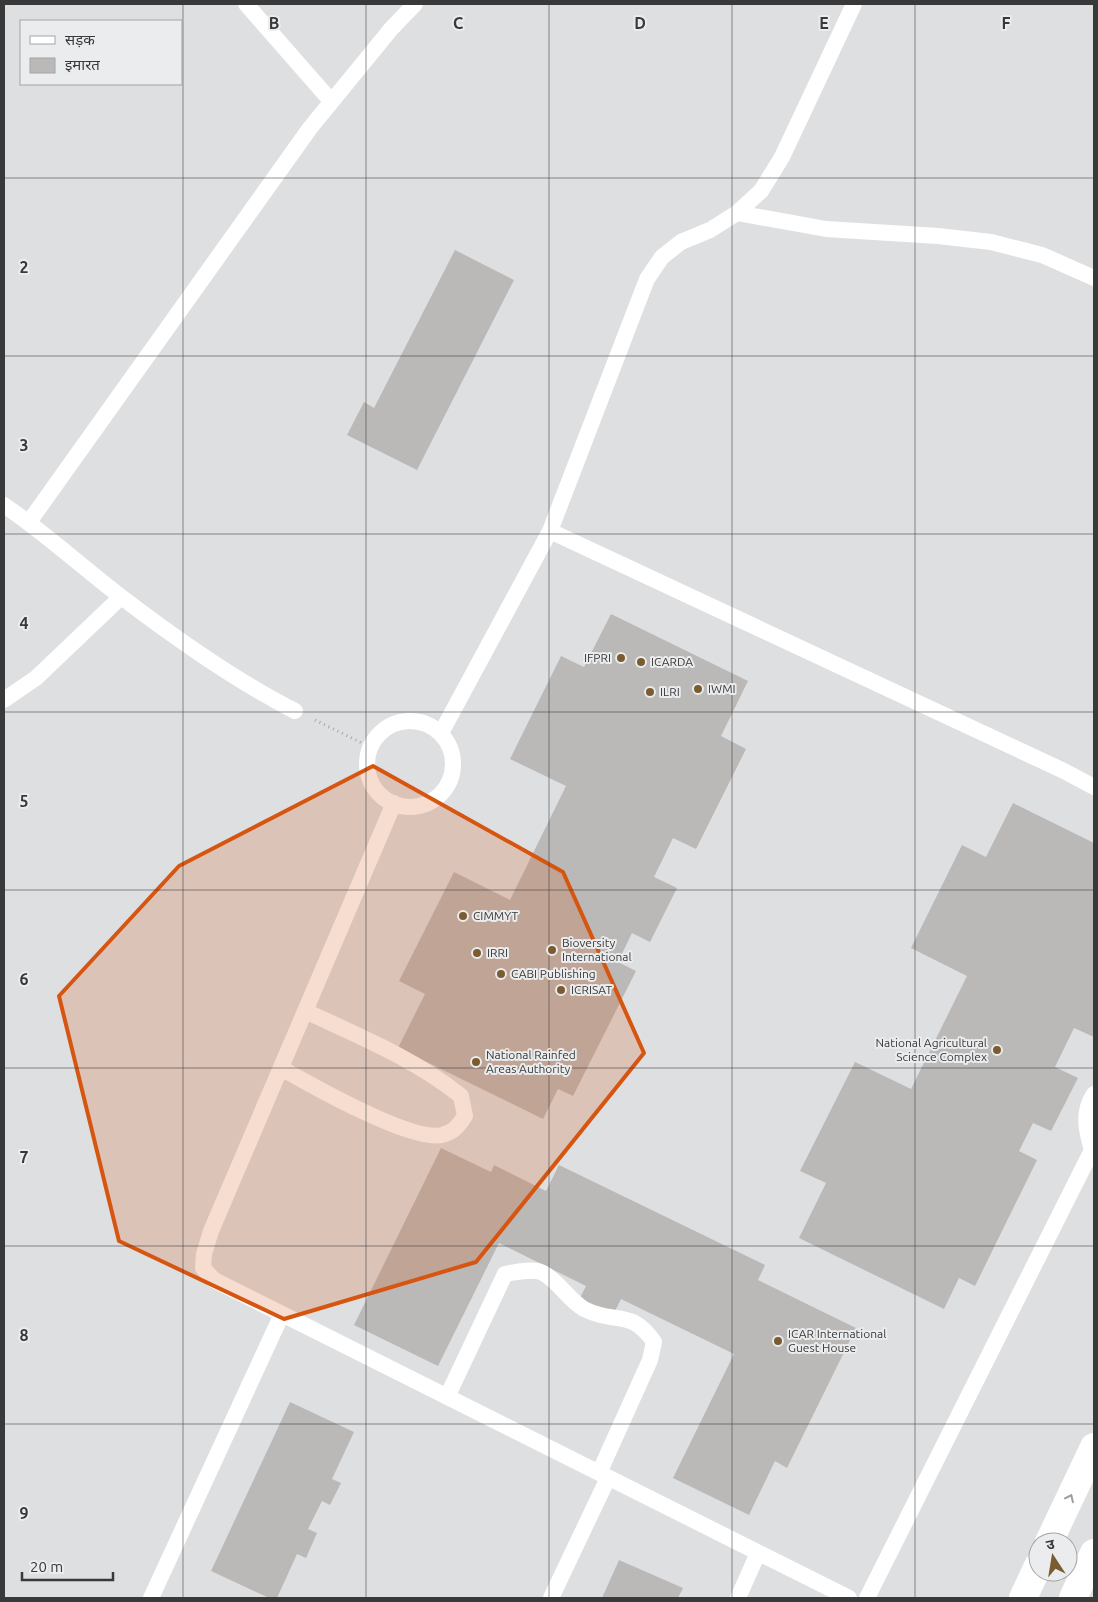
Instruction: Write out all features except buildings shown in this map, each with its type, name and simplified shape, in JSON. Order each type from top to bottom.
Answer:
[{"type":"street","points":[[1055,1532],[1094,1447]]},
{"type":"street","points":[[1072,1598],[1094,1553]]},
{"type":"street","points":[[1023,1598],[1030,1582]]},
{"type":"lane","points":[[246,4],[331,101]]},
{"type":"lane","points":[[29,522],[331,101],[415,4]]},
{"type":"lane","points":[[441,733],[550,531],[647,278],[662,257],[681,242],[710,230],[737,213],[761,190],[782,157],[854,4]]},
{"type":"lane","points":[[737,213],[826,229],[938,236],[991,242],[1042,255],[1094,278]]},
{"type":"lane","points":[[4,505],[29,522],[121,597],[254,690],[295,711]]},
{"type":"lane","points":[[550,531],[1055,766],[1094,787]]},
{"type":"lane","points":[[4,700],[36,678],[121,597]]},
{"type":"lane","points":[[402,721],[416,721],[430,725],[441,733],[449,745],[453,759],[452,774],[446,788],[436,798],[422,805],[408,807],[382,797],[373,786],[368,767],[370,747],[378,735],[388,726],[402,721]]},
{"type":"lane","points":[[394,803],[211,1231],[204,1254],[204,1268],[214,1280],[848,1598]]},
{"type":"lane","points":[[281,1068],[312,1086],[405,1129],[440,1135],[454,1131],[465,1116],[461,1096],[437,1077],[388,1050],[305,1011]]},
{"type":"lane","points":[[866,1598],[1093,1150],[1087,1133],[1086,1120],[1088,1103],[1094,1094]]},
{"type":"lane","points":[[447,1397],[505,1274],[523,1271],[542,1272],[584,1309],[611,1318],[625,1317],[645,1328],[654,1342],[650,1360],[551,1598]]},
{"type":"lane","points":[[151,1598],[282,1314]]},
{"type":"lane","points":[[738,1598],[758,1553]]},
{"type":"path","points":[[295,711],[370,747]]},
{"type":"highlighted area","points":[[373,766],[563,872],[644,1053],[476,1262],[284,1319],[119,1241],[59,996],[179,866]]},
{"type":"place","name":"IFPRI","points":[[621,658]]},
{"type":"place","name":"ICARDA","points":[[641,662]]},
{"type":"place","name":"IWMI","points":[[698,689]]},
{"type":"place","name":"ILRI","points":[[650,692]]},
{"type":"place","name":"CIMMYT","points":[[463,916]]},
{"type":"place","name":"Bioversity International","points":[[552,950]]},
{"type":"place","name":"IRRI","points":[[477,953]]},
{"type":"place","name":"CABI Publishing","points":[[501,974]]},
{"type":"place","name":"ICRISAT","points":[[561,990]]},
{"type":"place","name":"National Agricultural Science Complex","points":[[997,1050]]},
{"type":"place","name":"National Rainfed Areas Authority","points":[[476,1062]]},
{"type":"place","name":"ICAR International Guest House","points":[[778,1341]]}]
